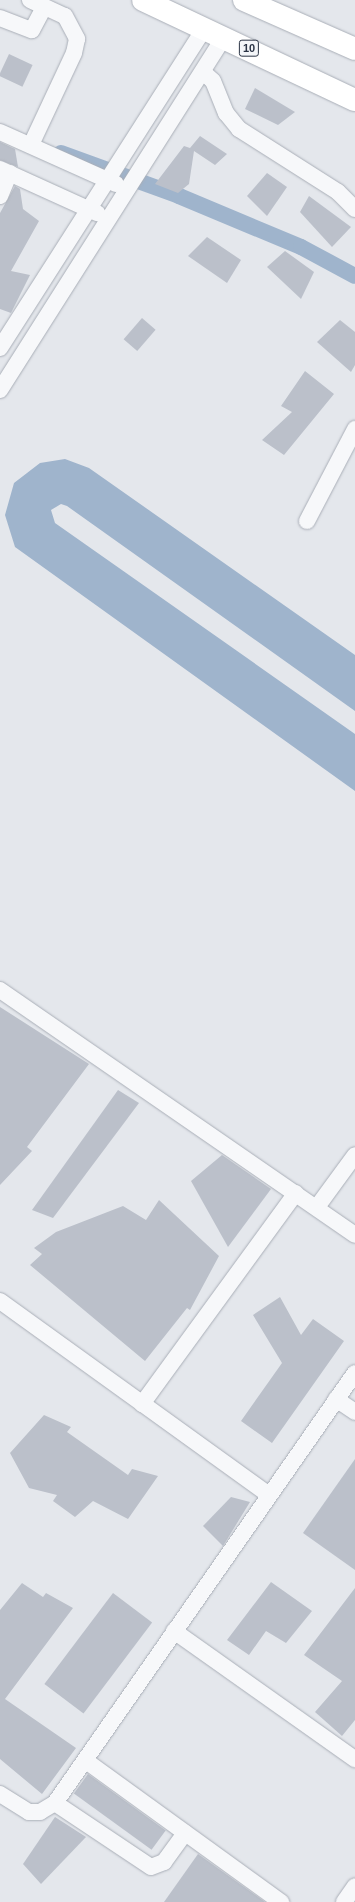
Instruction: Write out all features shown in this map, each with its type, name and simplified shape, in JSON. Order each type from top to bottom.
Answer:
[{"type":"highway","name":"10","points":[[142,0],[225,36],[355,100]]},
{"type":"highway","points":[[244,0],[355,49]]},
{"type":"street","points":[[30,0],[65,16],[77,39],[74,53],[30,146]]},
{"type":"street","points":[[0,18],[32,30],[44,7]]},
{"type":"street","points":[[0,348],[205,27]]},
{"type":"street","points":[[0,390],[225,36]]},
{"type":"street","points":[[203,72],[213,81],[226,113],[239,129],[338,192],[355,209]]},
{"type":"street","points":[[0,132],[128,190]]},
{"type":"street","points":[[0,196],[5,171],[108,219]]},
{"type":"street","points":[[307,521],[355,429]]},
{"type":"street","points":[[0,990],[317,1207],[355,1235]]},
{"type":"street","points":[[317,1207],[355,1155]]},
{"type":"street","points":[[142,1404],[296,1193]]},
{"type":"street","points":[[0,1301],[268,1494]]},
{"type":"street","points":[[0,1794],[29,1812],[40,1812],[55,1803],[86,1761],[268,1494],[355,1373]]},
{"type":"street","points":[[336,1399],[355,1412]]},
{"type":"street","points":[[174,1632],[355,1759]]},
{"type":"street","points":[[86,1761],[281,1902]]},
{"type":"street","points":[[55,1803],[151,1867],[164,1862],[185,1833]]},
{"type":"street","points":[[344,1902],[355,1886]]},
{"type":"water","points":[[65,459],[89,468],[355,655],[355,711],[67,506],[61,504],[51,510],[55,523],[355,734],[355,791],[15,547],[5,515],[14,483],[40,463]]},
{"type":"building","points":[[9,54],[33,65],[22,87],[0,76]]},
{"type":"building","points":[[255,88],[295,112],[278,125],[245,109]]},
{"type":"building","points":[[200,136],[227,154],[215,165],[194,151],[189,184],[178,193],[155,184],[184,146],[190,148]]},
{"type":"building","points":[[0,142],[15,149],[18,167],[0,160]]},
{"type":"building","points":[[267,173],[287,187],[267,216],[247,196]]},
{"type":"building","points":[[15,186],[20,189],[23,209],[39,221],[11,271],[30,275],[11,313],[0,309],[0,213]]},
{"type":"building","points":[[309,196],[351,227],[332,247],[300,212]]},
{"type":"building","points":[[207,237],[241,260],[227,283],[188,256]]},
{"type":"building","points":[[285,251],[314,272],[301,299],[267,267]]},
{"type":"building","points":[[142,318],[156,330],[137,351],[124,339]]},
{"type":"building","points":[[340,320],[355,332],[355,365],[351,372],[317,342]]},
{"type":"building","points":[[305,371],[334,394],[284,455],[262,440],[292,412],[281,406]]},
{"type":"building","points":[[0,1007],[89,1064],[27,1147],[32,1151],[0,1185]]},
{"type":"building","points":[[118,1090],[139,1103],[53,1218],[32,1210]]},
{"type":"building","points":[[222,1155],[271,1189],[228,1247],[191,1181]]},
{"type":"building","points":[[159,1200],[219,1256],[190,1310],[187,1308],[145,1361],[30,1265],[42,1254],[34,1248],[56,1232],[123,1206],[146,1220]]},
{"type":"building","points":[[280,1297],[301,1335],[313,1319],[344,1341],[272,1443],[241,1421],[282,1363],[253,1315]]},
{"type":"building","points":[[44,1415],[71,1427],[67,1432],[128,1475],[132,1469],[158,1476],[128,1519],[93,1501],[75,1517],[53,1501],[57,1495],[29,1488],[10,1453]]},
{"type":"building","points":[[355,1459],[355,1570],[303,1533]]},
{"type":"building","points":[[231,1497],[250,1502],[223,1546],[203,1526]]},
{"type":"building","points":[[271,1582],[312,1611],[286,1643],[266,1631],[249,1655],[227,1640]]},
{"type":"building","points":[[22,1583],[43,1597],[46,1593],[73,1608],[5,1699],[76,1748],[42,1794],[0,1759],[0,1610]]},
{"type":"building","points":[[355,1588],[355,1720],[342,1736],[315,1712],[342,1681],[304,1655]]},
{"type":"building","points":[[113,1593],[152,1622],[84,1714],[44,1684]]},
{"type":"building","points":[[88,1774],[166,1830],[152,1850],[74,1793]]},
{"type":"building","points":[[55,1817],[86,1837],[41,1884],[23,1864]]},
{"type":"building","points":[[198,1854],[265,1902],[164,1902]]},
{"type":"waterway","points":[[61,153],[179,196],[301,247],[355,276]]}]
